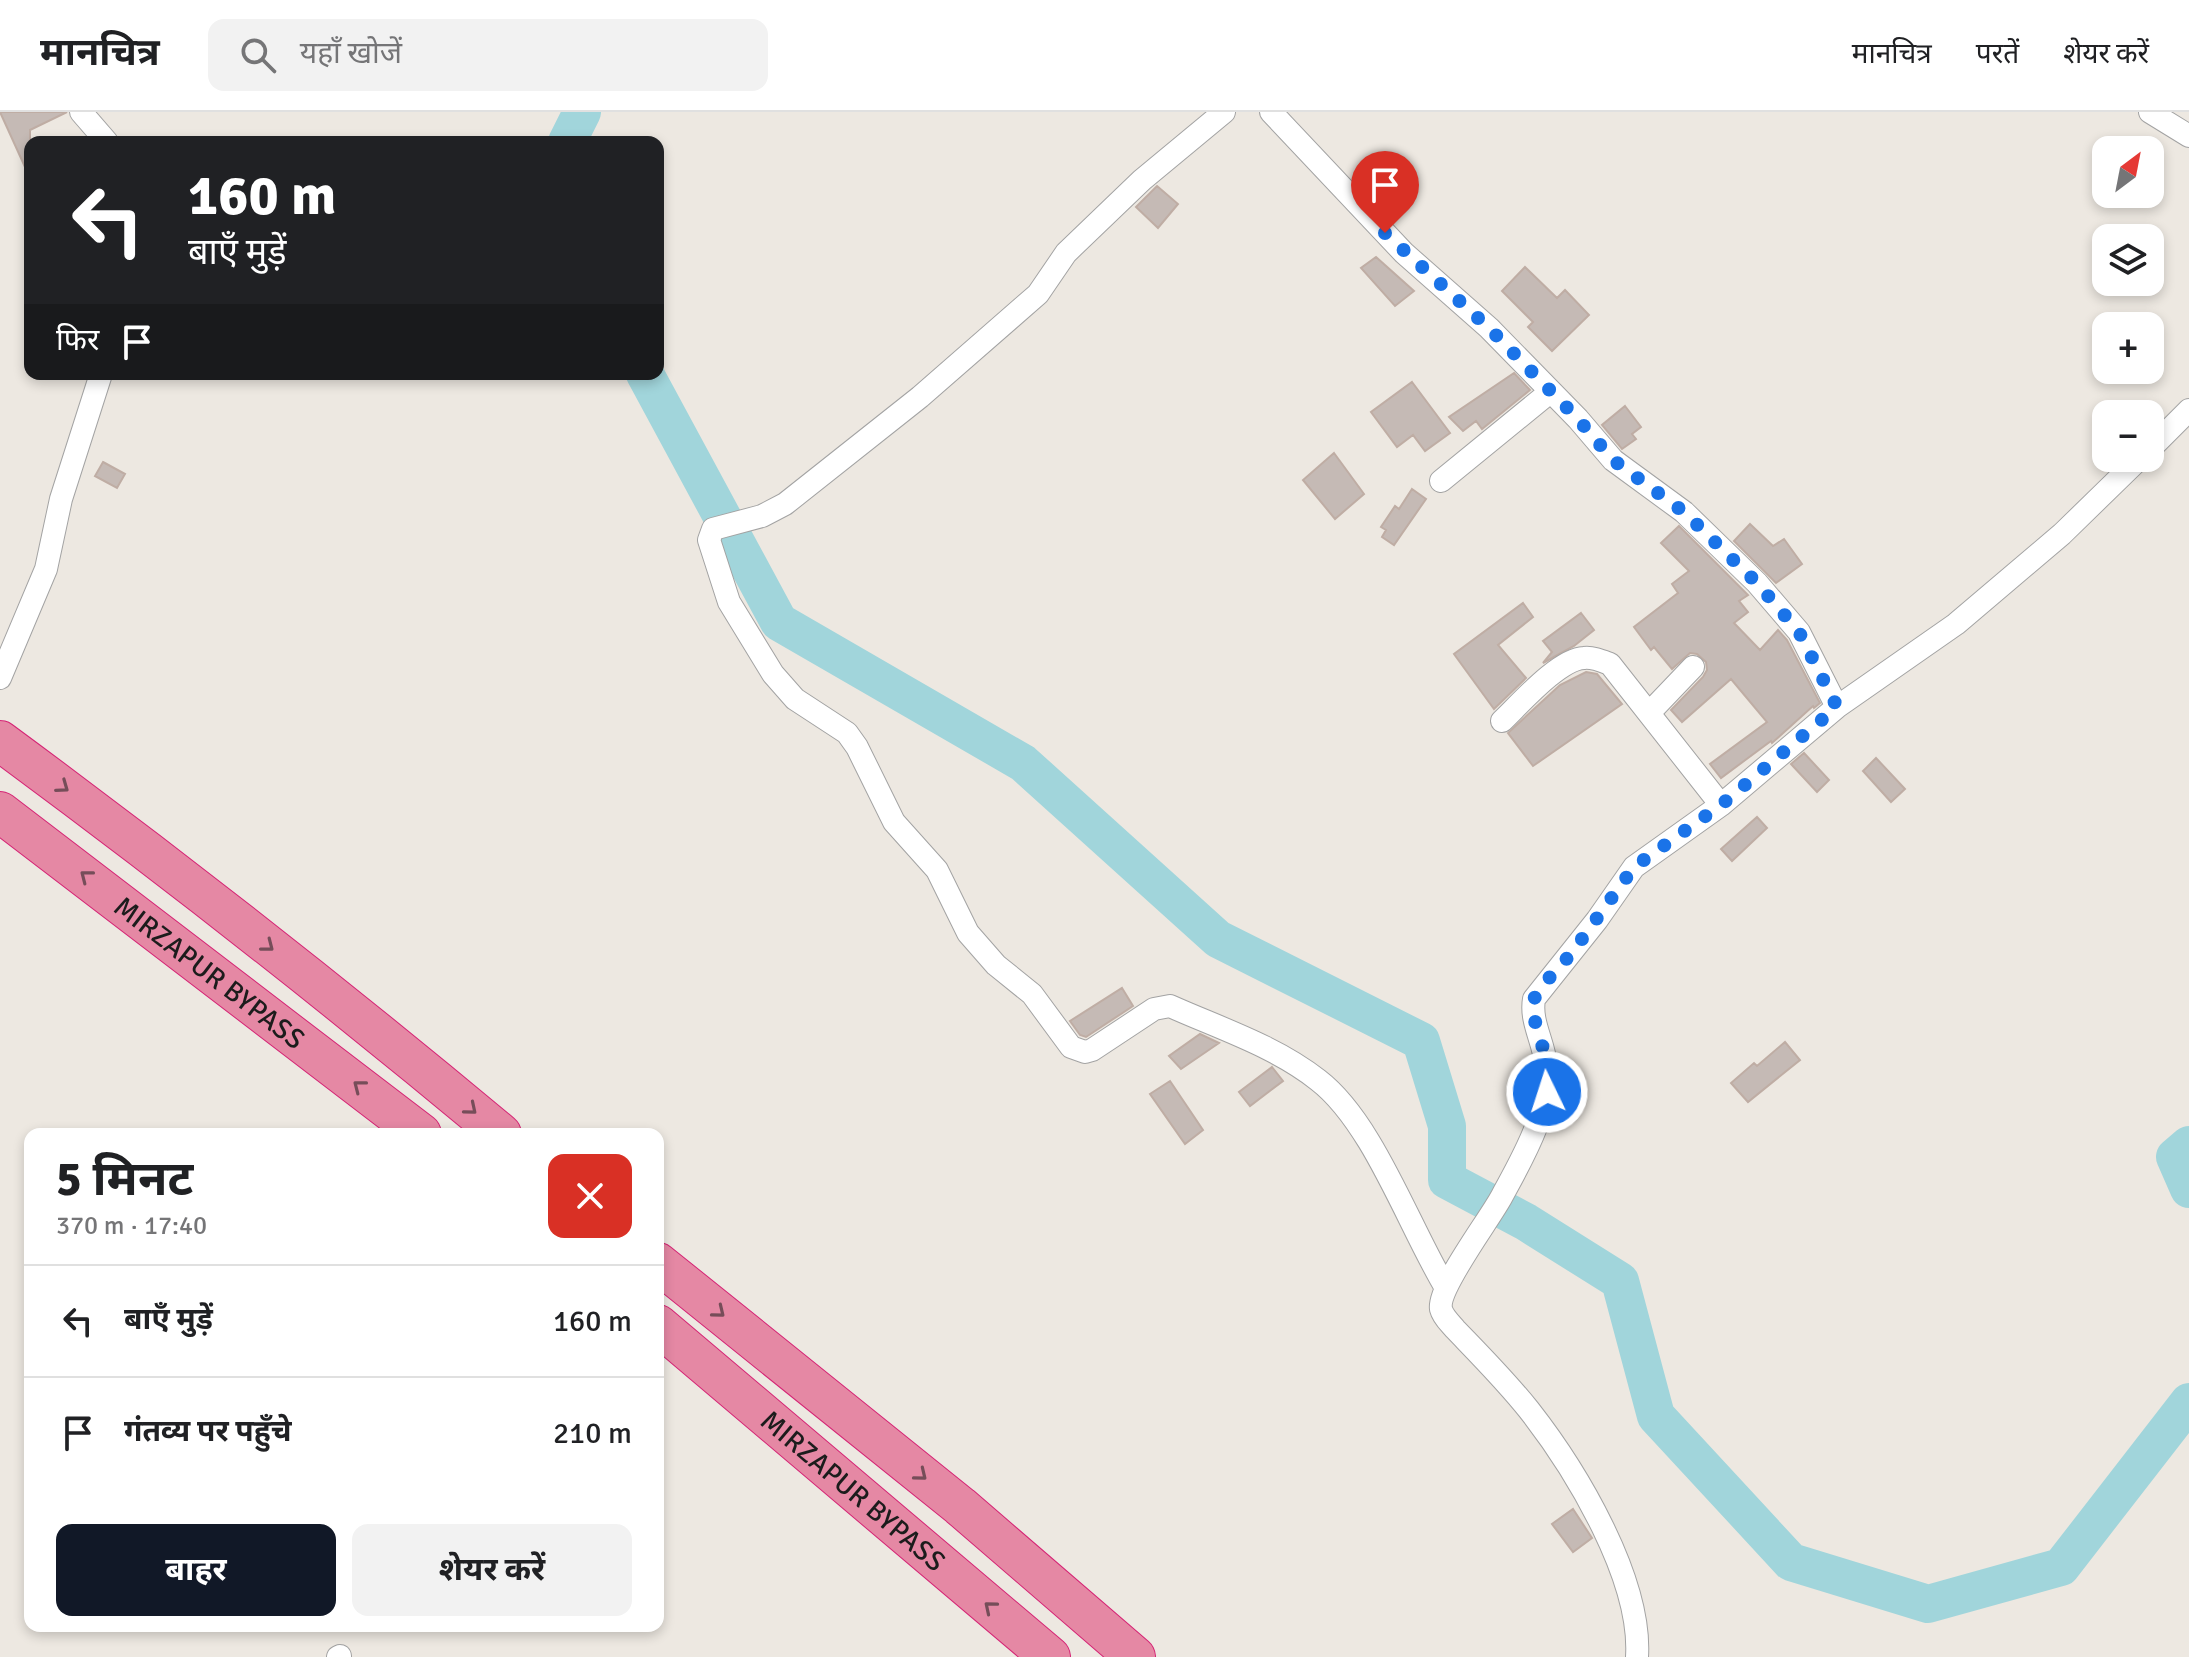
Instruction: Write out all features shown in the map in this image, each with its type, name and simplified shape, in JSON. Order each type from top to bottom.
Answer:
[{"type":"highway","points":[[0,741],[363,1020],[494,1128]]},
{"type":"highway","name":"MIRZAPUR BYPASS","points":[[0,812],[413,1128]]},
{"type":"highway","points":[[664,1268],[960,1506],[1135,1657]]},
{"type":"highway","name":"MIRZAPUR BYPASS","points":[[664,1330],[1050,1657]]},
{"type":"street","points":[[81,112],[102,136]]},
{"type":"street","points":[[1224,112],[1142,180],[1066,253],[1038,294],[920,397],[785,504],[762,516],[718,527],[711,531],[709,540],[723,588],[744,631],[773,674],[795,699],[847,733],[894,822],[937,870],[968,933],[996,965],[1032,994],[1071,1047],[1078,1051],[1092,1050],[1154,1009],[1170,1006],[1265,1048],[1306,1071],[1321,1081],[1356,1120],[1446,1288]]},
{"type":"street","points":[[1271,112],[1404,253],[1489,328],[1578,419],[1613,460],[1684,512],[1757,583],[1799,632],[1837,707]]},
{"type":"street","points":[[2150,112],[2189,136]]},
{"type":"street","points":[[0,678],[46,569],[61,499],[99,380]]},
{"type":"street","points":[[1441,481],[1550,392]]},
{"type":"street","points":[[2164,435],[2189,410]]},
{"type":"street","points":[[1637,1657],[1635,1615],[1623,1575],[1574,1476],[1529,1410],[1444,1316],[1441,1306],[1446,1288],[1501,1197],[1542,1111],[1547,1092],[1545,1055],[1532,1011],[1534,999],[1634,867],[1721,805],[1837,707],[1956,624],[2062,534],[2126,472]]},
{"type":"street","points":[[1502,721],[1570,661],[1584,658],[1610,664],[1721,805]]},
{"type":"street","points":[[1650,712],[1693,667]]},
{"type":"building","points":[[0,112],[67,112],[30,130],[30,136],[24,136],[24,165]]},
{"type":"building","points":[[1157,186],[1178,204],[1158,228],[1136,207]]},
{"type":"building","points":[[1376,257],[1414,291],[1395,306],[1361,268]]},
{"type":"building","points":[[1525,267],[1557,298],[1565,290],[1589,315],[1552,351],[1528,327],[1533,322],[1502,291]]},
{"type":"building","points":[[1514,373],[1530,390],[1482,429],[1476,421],[1463,431],[1449,417]]},
{"type":"building","points":[[1412,382],[1450,433],[1425,451],[1413,435],[1397,447],[1371,412]]},
{"type":"building","points":[[1625,406],[1641,427],[1632,434],[1636,439],[1622,449],[1602,425]]},
{"type":"building","points":[[1334,453],[1364,494],[1335,519],[1303,480]]},
{"type":"building","points":[[103,462],[125,474],[117,488],[95,476]]},
{"type":"building","points":[[1412,489],[1426,499],[1394,545],[1382,537],[1386,530],[1381,527],[1395,506],[1399,509]]},
{"type":"building","points":[[1750,524],[1773,546],[1784,539],[1802,564],[1776,583],[1734,541]]},
{"type":"building","points":[[1679,526],[1748,595],[1739,601],[1748,612],[1734,623],[1760,650],[1778,630],[1787,640],[1820,703],[1772,743],[1721,778],[1710,764],[1767,722],[1731,679],[1682,722],[1671,710],[1703,677],[1707,670],[1706,662],[1697,654],[1690,653],[1672,669],[1654,647],[1651,650],[1634,627],[1678,593],[1672,584],[1689,571],[1661,543]]},
{"type":"building","points":[[1523,603],[1533,617],[1498,645],[1526,678],[1494,709],[1454,654]]},
{"type":"building","points":[[1581,613],[1594,630],[1574,646],[1543,663],[1552,652],[1543,641]]},
{"type":"building","points":[[1586,672],[1597,674],[1622,704],[1533,766],[1508,733],[1560,685]]},
{"type":"building","points":[[1804,753],[1829,780],[1817,792],[1791,764]]},
{"type":"building","points":[[1876,758],[1905,789],[1891,802],[1863,771]]},
{"type":"building","points":[[1757,817],[1767,828],[1732,861],[1721,849]]},
{"type":"building","points":[[1122,988],[1133,1006],[1086,1037],[1080,1035],[1070,1021]]},
{"type":"building","points":[[1200,1034],[1219,1043],[1181,1069],[1169,1056]]},
{"type":"building","points":[[1785,1042],[1800,1060],[1748,1102],[1731,1083]]},
{"type":"building","points":[[1272,1067],[1283,1081],[1250,1106],[1239,1092]]},
{"type":"building","points":[[1170,1081],[1203,1130],[1185,1144],[1150,1094]]},
{"type":"building","points":[[1573,1509],[1592,1538],[1573,1552],[1552,1524]]},
{"type":"waterway","points":[[570,136],[582,112]]},
{"type":"waterway","points":[[648,380],[779,622],[1023,763],[1218,939],[1421,1041],[1447,1126],[1447,1180],[1526,1222],[1620,1281],[1656,1416],[1791,1562],[1928,1604],[2061,1567],[2189,1402]]},
{"type":"waterway","points":[[2189,1145],[2175,1157],[2189,1189]]},
{"type":"route","points":[[1385,233],[1489,328],[1578,419],[1613,460],[1684,512],[1757,583],[1799,632],[1837,707],[1721,805],[1634,867],[1571,954],[1540,988],[1532,1011],[1545,1055],[1547,1092]]}]
